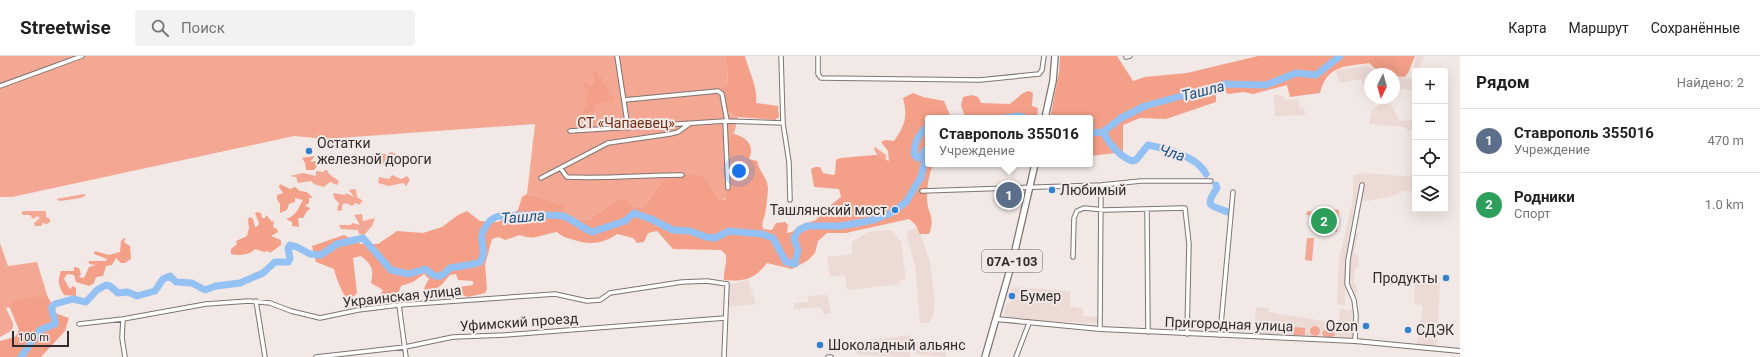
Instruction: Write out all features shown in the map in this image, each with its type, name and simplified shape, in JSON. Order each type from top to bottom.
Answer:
[{"type":"main road","points":[[1046,115],[1055,56]]},
{"type":"main road","name":"07А-103","points":[[985,357],[1013,259],[1034,167]]},
{"type":"street","points":[[0,86],[82,56]]},
{"type":"street","points":[[617,56],[628,128]]},
{"type":"street","points":[[781,56],[782,123],[789,162],[790,200]]},
{"type":"street","points":[[818,56],[818,74],[821,78],[980,80],[1036,75],[1041,72],[1044,56]]},
{"type":"street","points":[[624,100],[718,91],[722,94],[726,121],[728,188]]},
{"type":"street","points":[[570,131],[726,121],[782,123]]},
{"type":"street","points":[[541,178],[561,169],[608,143],[670,134],[678,132],[690,123]]},
{"type":"street","points":[[561,169],[567,177],[590,178],[643,175],[682,175]]},
{"type":"street","points":[[922,191],[1141,181],[1211,180]]},
{"type":"street","points":[[1100,329],[1101,184]]},
{"type":"street","points":[[1355,341],[1356,315],[1354,300],[1347,284],[1347,266],[1362,185]]},
{"type":"street","points":[[1220,335],[1234,192]]},
{"type":"street","points":[[1073,257],[1075,214],[1077,210],[1084,208],[1102,210],[1185,208],[1189,244],[1187,334]]},
{"type":"street","points":[[1147,210],[1148,332]]},
{"type":"street","name":"Украинская улица","points":[[79,324],[123,319],[206,304],[256,302],[270,303],[291,311],[320,318],[358,310],[399,305],[555,294],[587,301],[600,300],[610,293],[682,282],[708,281],[727,284],[725,318]]},
{"type":"street","points":[[256,302],[265,357]]},
{"type":"street","points":[[399,305],[406,357]]},
{"type":"street","points":[[724,357],[725,318]]},
{"type":"street","name":"Уфимский проезд","points":[[316,357],[405,347],[453,337],[505,335],[725,318]]},
{"type":"street","points":[[123,319],[122,338],[125,357]]},
{"type":"street","name":"Пригородная улица","points":[[996,320],[1148,332],[1355,341],[1460,351]]},
{"type":"street","points":[[1016,357],[1029,323]]},
{"type":"shaded area","points":[[724,56],[745,56],[756,91],[756,103],[778,106],[779,117],[775,120],[738,117],[726,111],[721,90],[727,85],[728,74]]},
{"type":"shaded area","points":[[1060,56],[1117,56],[1133,81],[1145,77],[1187,73],[1258,56],[1415,56],[1405,77],[1400,77],[1400,68],[1374,68],[1369,63],[1352,65],[1332,72],[1323,84],[1320,93],[1290,97],[1287,85],[1253,94],[1244,92],[1228,94],[1216,83],[1216,102],[1166,119],[1140,118],[1123,125],[1123,152],[1093,156],[1093,115],[1051,115],[1059,72]]},
{"type":"shaded area","points":[[1416,56],[1424,56],[1418,68],[1414,68]]},
{"type":"shaded area","points":[[1366,66],[1369,68],[1364,68],[1364,85],[1361,79],[1340,83],[1335,70]]},
{"type":"shaded area","points":[[593,72],[598,73],[599,78],[604,78],[602,83],[607,85],[606,89],[609,91],[609,94],[614,96],[614,100],[597,104],[593,112],[583,114],[582,110],[588,106],[584,99],[589,93],[583,84],[584,82],[590,86],[595,84]]},
{"type":"shaded area","points":[[1400,78],[1412,79],[1412,90],[1400,89]]},
{"type":"shaded area","points":[[1029,91],[1033,93],[1032,106],[1038,108],[1037,115],[965,115],[961,106],[963,97],[972,95],[978,97],[981,103],[1010,104],[1023,93]]},
{"type":"shaded area","points":[[913,93],[923,97],[944,101],[950,115],[925,115],[925,167],[932,167],[929,176],[927,194],[927,203],[932,223],[929,234],[920,234],[915,224],[909,219],[846,233],[827,233],[818,241],[815,253],[807,261],[792,269],[767,263],[758,273],[743,280],[724,280],[726,255],[721,250],[673,249],[657,231],[648,233],[644,242],[637,243],[633,238],[617,234],[607,240],[596,243],[580,242],[567,238],[557,232],[534,237],[525,237],[520,235],[505,240],[499,237],[492,239],[485,265],[487,289],[485,293],[468,297],[458,293],[460,287],[473,285],[473,281],[458,280],[456,274],[450,275],[436,289],[424,290],[429,279],[424,274],[413,282],[401,286],[396,298],[382,301],[380,295],[383,290],[371,283],[372,271],[370,265],[361,256],[353,258],[357,293],[353,297],[347,298],[341,289],[334,269],[316,262],[312,246],[344,235],[361,244],[378,244],[397,231],[423,233],[442,227],[458,215],[467,211],[480,221],[498,222],[518,210],[522,197],[527,194],[565,205],[563,212],[578,219],[588,220],[614,202],[620,200],[628,200],[633,206],[644,207],[665,177],[696,175],[706,180],[717,197],[722,200],[726,199],[730,183],[727,139],[734,134],[743,137],[749,143],[751,154],[749,159],[757,161],[768,185],[765,212],[762,223],[763,229],[772,230],[776,223],[785,222],[788,225],[787,233],[792,232],[801,225],[816,220],[823,211],[841,197],[839,189],[814,187],[811,169],[820,167],[823,173],[833,175],[835,174],[836,160],[840,158],[875,155],[889,161],[888,151],[881,142],[885,140],[894,141],[903,126],[905,111],[903,98]]},
{"type":"shaded area","points":[[1274,95],[1283,96],[1285,100],[1298,99],[1299,107],[1304,108],[1305,115],[1275,116]]},
{"type":"shaded area","points":[[1381,104],[1391,104],[1400,121],[1411,120],[1412,129],[1409,131],[1404,127],[1369,124],[1372,110]]},
{"type":"shaded area","points":[[315,156],[310,162],[315,161],[318,165],[314,170],[306,170],[305,163],[302,158]]},
{"type":"shaded area","points":[[1363,173],[1412,177],[1412,191],[1403,191],[1397,195],[1369,201],[1357,200],[1345,264],[1345,305],[1337,305],[1339,259],[1353,200],[1353,175]]},
{"type":"shaded area","points":[[280,184],[290,189],[295,187],[300,191],[307,192],[313,198],[309,198],[309,203],[305,206],[310,208],[303,218],[298,218],[299,227],[292,226],[292,222],[286,219],[294,214],[303,200],[295,198],[295,202],[289,204],[287,210],[280,213],[280,204],[277,199],[277,195],[283,193],[279,187]]},
{"type":"shaded area","points":[[255,213],[261,213],[262,218],[265,218],[266,215],[272,222],[274,220],[273,227],[277,229],[278,232],[271,236],[281,240],[281,245],[270,253],[268,251],[264,252],[255,249],[250,253],[237,255],[231,254],[231,249],[237,244],[236,241],[247,236],[249,228],[248,219],[250,217],[253,219],[255,227],[258,226],[259,223]]},
{"type":"shaded area","points":[[916,228],[919,229],[930,262],[935,302],[933,316],[929,323],[920,323],[915,266],[906,232]]},
{"type":"shaded area","points":[[892,230],[901,242],[906,280],[899,280],[900,284],[847,290],[845,275],[830,277],[827,257],[852,254],[852,242],[868,232]]},
{"type":"shaded area","points":[[1354,233],[1358,233],[1354,254],[1358,255],[1359,268],[1355,269],[1353,284],[1356,285],[1357,288],[1357,296],[1354,298],[1349,286],[1349,257]]},
{"type":"shaded area","points":[[126,237],[124,242],[130,246],[131,259],[125,263],[121,263],[116,258],[112,265],[106,266],[103,276],[96,277],[94,283],[89,286],[76,282],[74,275],[67,274],[64,279],[70,289],[73,286],[76,288],[76,296],[64,295],[59,284],[61,271],[74,271],[74,267],[79,268],[81,274],[79,277],[83,278],[89,267],[96,265],[89,264],[89,261],[106,261],[107,259],[94,254],[95,251],[109,255],[120,252],[121,241]]},
{"type":"shaded area","points":[[748,280],[756,304],[728,307],[728,285]]},
{"type":"shaded area","points":[[1415,282],[1440,283],[1437,346],[1417,344],[1423,305],[1414,304]]},
{"type":"shaded area","points":[[1011,287],[1070,291],[1070,306],[1083,309],[1083,316],[1099,317],[1098,323],[1043,321],[1004,316],[1005,306],[1010,302]]},
{"type":"shaded area","points":[[828,295],[831,313],[824,314],[821,307],[794,309],[794,303],[808,302],[808,296]]},
{"type":"shaded area","points":[[47,296],[51,302],[50,307],[55,313],[69,318],[65,331],[41,357],[0,357],[0,341],[15,337],[19,330],[9,306],[12,302],[26,298]]},
{"type":"shaded area","points":[[1256,307],[1269,308],[1269,312],[1284,315],[1339,323],[1340,309],[1354,310],[1354,337],[1350,339],[1255,334]]},
{"type":"shaded area","points":[[910,335],[910,357],[857,355],[856,342]]},
{"type":"shaded area","points":[[916,341],[947,344],[946,357],[915,354]]},
{"type":"green space","name":"СТ «Чапаевец»","points":[[0,56],[724,56],[728,74],[725,111],[738,117],[734,134],[727,139],[730,180],[728,197],[722,200],[715,196],[710,185],[682,176],[665,177],[644,207],[633,206],[628,200],[614,202],[588,220],[578,219],[563,212],[564,205],[527,194],[535,124],[325,139],[294,136],[12,197],[0,197]]},
{"type":"green space","points":[[875,147],[886,155],[886,161],[875,159],[877,155],[874,149]]},
{"type":"green space","points":[[391,152],[396,154],[396,159],[392,161],[389,159],[384,165],[378,162],[382,159],[382,154],[388,154]]},
{"type":"green space","points":[[327,170],[329,174],[339,181],[337,185],[330,182],[324,187],[314,184],[311,181],[298,183],[296,177],[290,176],[303,173],[316,176],[316,171],[323,172]]},
{"type":"green space","points":[[392,175],[401,179],[407,176],[410,180],[406,186],[403,183],[389,186],[378,183],[379,177],[389,179]]},
{"type":"green space","points":[[349,190],[356,190],[357,197],[363,201],[359,205],[356,203],[352,206],[346,203],[342,205],[342,210],[337,210],[339,203],[334,198],[333,193],[345,195],[346,193],[354,197]]},
{"type":"green space","points":[[84,194],[86,195],[81,198],[60,201],[56,199]]},
{"type":"green space","points":[[1316,209],[1339,210],[1337,232],[1315,230],[1316,216],[1306,215],[1307,211],[1316,212]]},
{"type":"green space","points":[[46,211],[46,217],[50,219],[50,222],[47,224],[43,223],[41,226],[35,226],[34,223],[40,218],[37,216],[33,219],[30,215],[23,215],[21,212]]},
{"type":"green space","points":[[362,214],[363,221],[375,218],[372,226],[364,235],[359,234],[358,230],[341,229],[339,225],[351,225],[352,223],[360,225],[354,215]]},
{"type":"green space","points":[[1307,238],[1314,238],[1312,261],[1305,260]]},
{"type":"green space","points":[[0,243],[8,266],[37,262],[48,298],[6,308],[13,328],[0,337]]},
{"type":"green space","points":[[1315,326],[1320,331],[1315,336],[1310,331]]},
{"type":"green space","points":[[1295,327],[1305,328],[1305,335],[1294,335],[1291,331]]},
{"type":"green space","points":[[1324,330],[1334,331],[1335,335],[1332,337],[1324,337],[1322,333]]},
{"type":"waterway","name":"Ташла","points":[[1093,133],[1103,132],[1121,118],[1145,106],[1225,84],[1266,85],[1296,73],[1316,75],[1340,56]]},
{"type":"waterway","name":"Ташла","points":[[925,129],[918,138],[915,145],[914,154],[917,158],[921,157],[925,150]]},
{"type":"waterway","name":"Чла","points":[[1103,132],[1115,149],[1127,159],[1132,161],[1136,160],[1148,145],[1181,154],[1196,162],[1206,174]]},
{"type":"waterway","name":"Ташла","points":[[21,357],[40,330],[55,324],[52,309],[55,304],[73,299],[86,302],[97,290],[106,285],[110,286],[118,293],[128,292],[137,296],[155,291],[163,279],[170,276],[176,282],[192,283],[205,290],[216,286],[240,283],[263,273],[275,262],[288,262],[290,259],[288,248],[290,245],[310,254],[321,255],[337,244],[363,238],[391,270],[409,274],[425,269],[433,275],[441,276],[450,268],[480,262],[483,253],[483,233],[491,220],[501,216],[558,215],[563,216],[592,232],[625,221],[634,213],[651,219],[673,230],[690,231],[706,237],[715,238],[729,231],[762,234],[773,238],[786,262],[795,264],[798,250],[794,238],[799,230],[807,226],[841,226],[873,220],[891,213],[906,202],[921,177],[925,160]]},
{"type":"waterway","name":"Чла","points":[[1216,185],[1217,188],[1210,202],[1213,206],[1228,212]]},
{"type":"place","name":"Остатки железной дороги","points":[[309,151]]},
{"type":"place","name":"Любимый","points":[[1052,190]]},
{"type":"place","name":"Ставрополь 355016","points":[[1009,195]]},
{"type":"place","name":"Ташлянский мост","points":[[895,210]]},
{"type":"place","name":"Родники","points":[[1324,221]]},
{"type":"place","name":"Продукты","points":[[1446,278]]},
{"type":"place","name":"Бумер","points":[[1012,296]]},
{"type":"place","name":"Ozon","points":[[1366,326]]},
{"type":"place","name":"СДЭК","points":[[1408,330]]},
{"type":"place","name":"Шоколадный альянс","points":[[820,345]]}]
